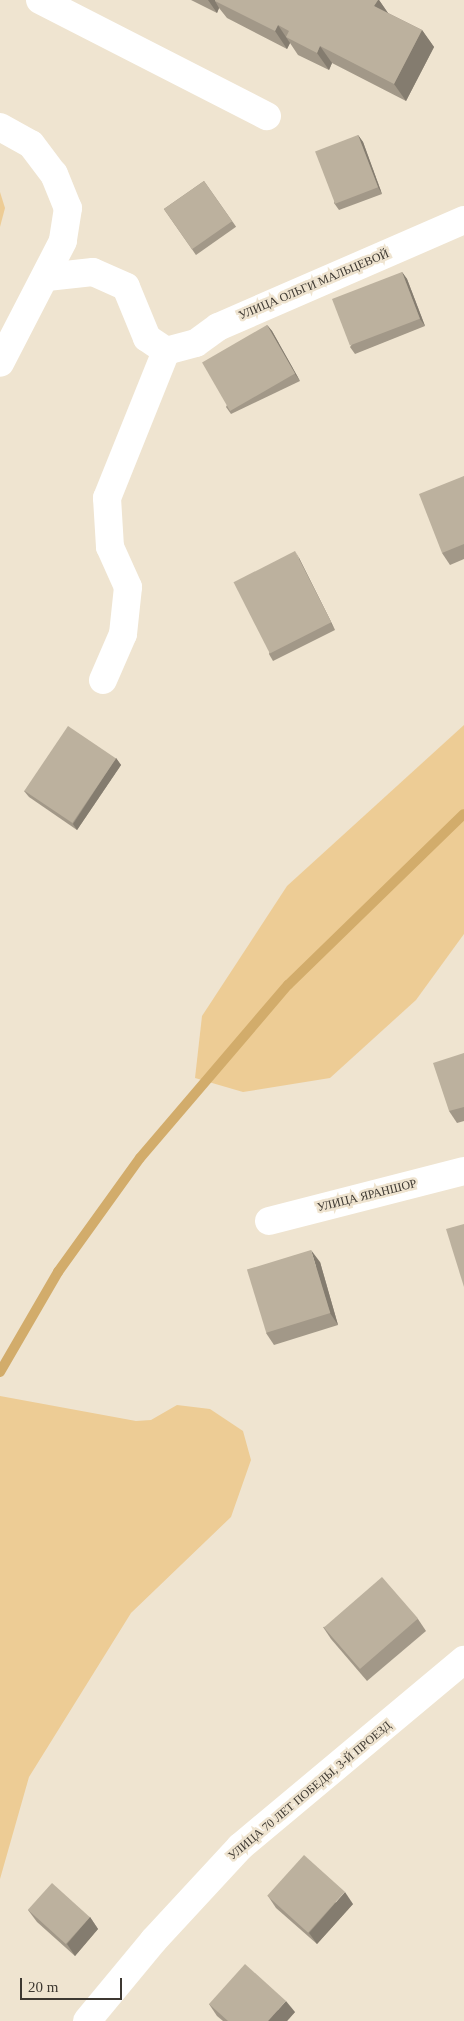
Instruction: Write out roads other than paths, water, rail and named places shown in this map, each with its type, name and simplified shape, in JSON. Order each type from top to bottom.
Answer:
[{"type":"street","points":[[40,0],[267,116]]},
{"type":"street","points":[[0,128],[31,144],[54,174],[68,208],[63,242],[47,277],[0,363]]},
{"type":"street","name":"УЛИЦА ОЛЬГИ МАЛЬЦЕВОЙ","points":[[166,351],[196,343],[218,327],[464,220]]},
{"type":"street","points":[[47,277],[93,272],[126,287],[146,338],[166,351],[107,498],[110,547],[128,587],[123,634],[102,680]]},
{"type":"street","name":"УЛИЦА ЯРАНШОР","points":[[269,1221],[464,1171]]},
{"type":"street","name":"УЛИЦА 70 ЛЕТ ПОБЕДЫ, 3-Й ПРОЕЗД","points":[[87,2021],[154,1940],[240,1847],[464,1660]]},
{"type":"waterway","points":[[0,1372],[58,1272],[140,1158],[288,985],[464,814]]}]
